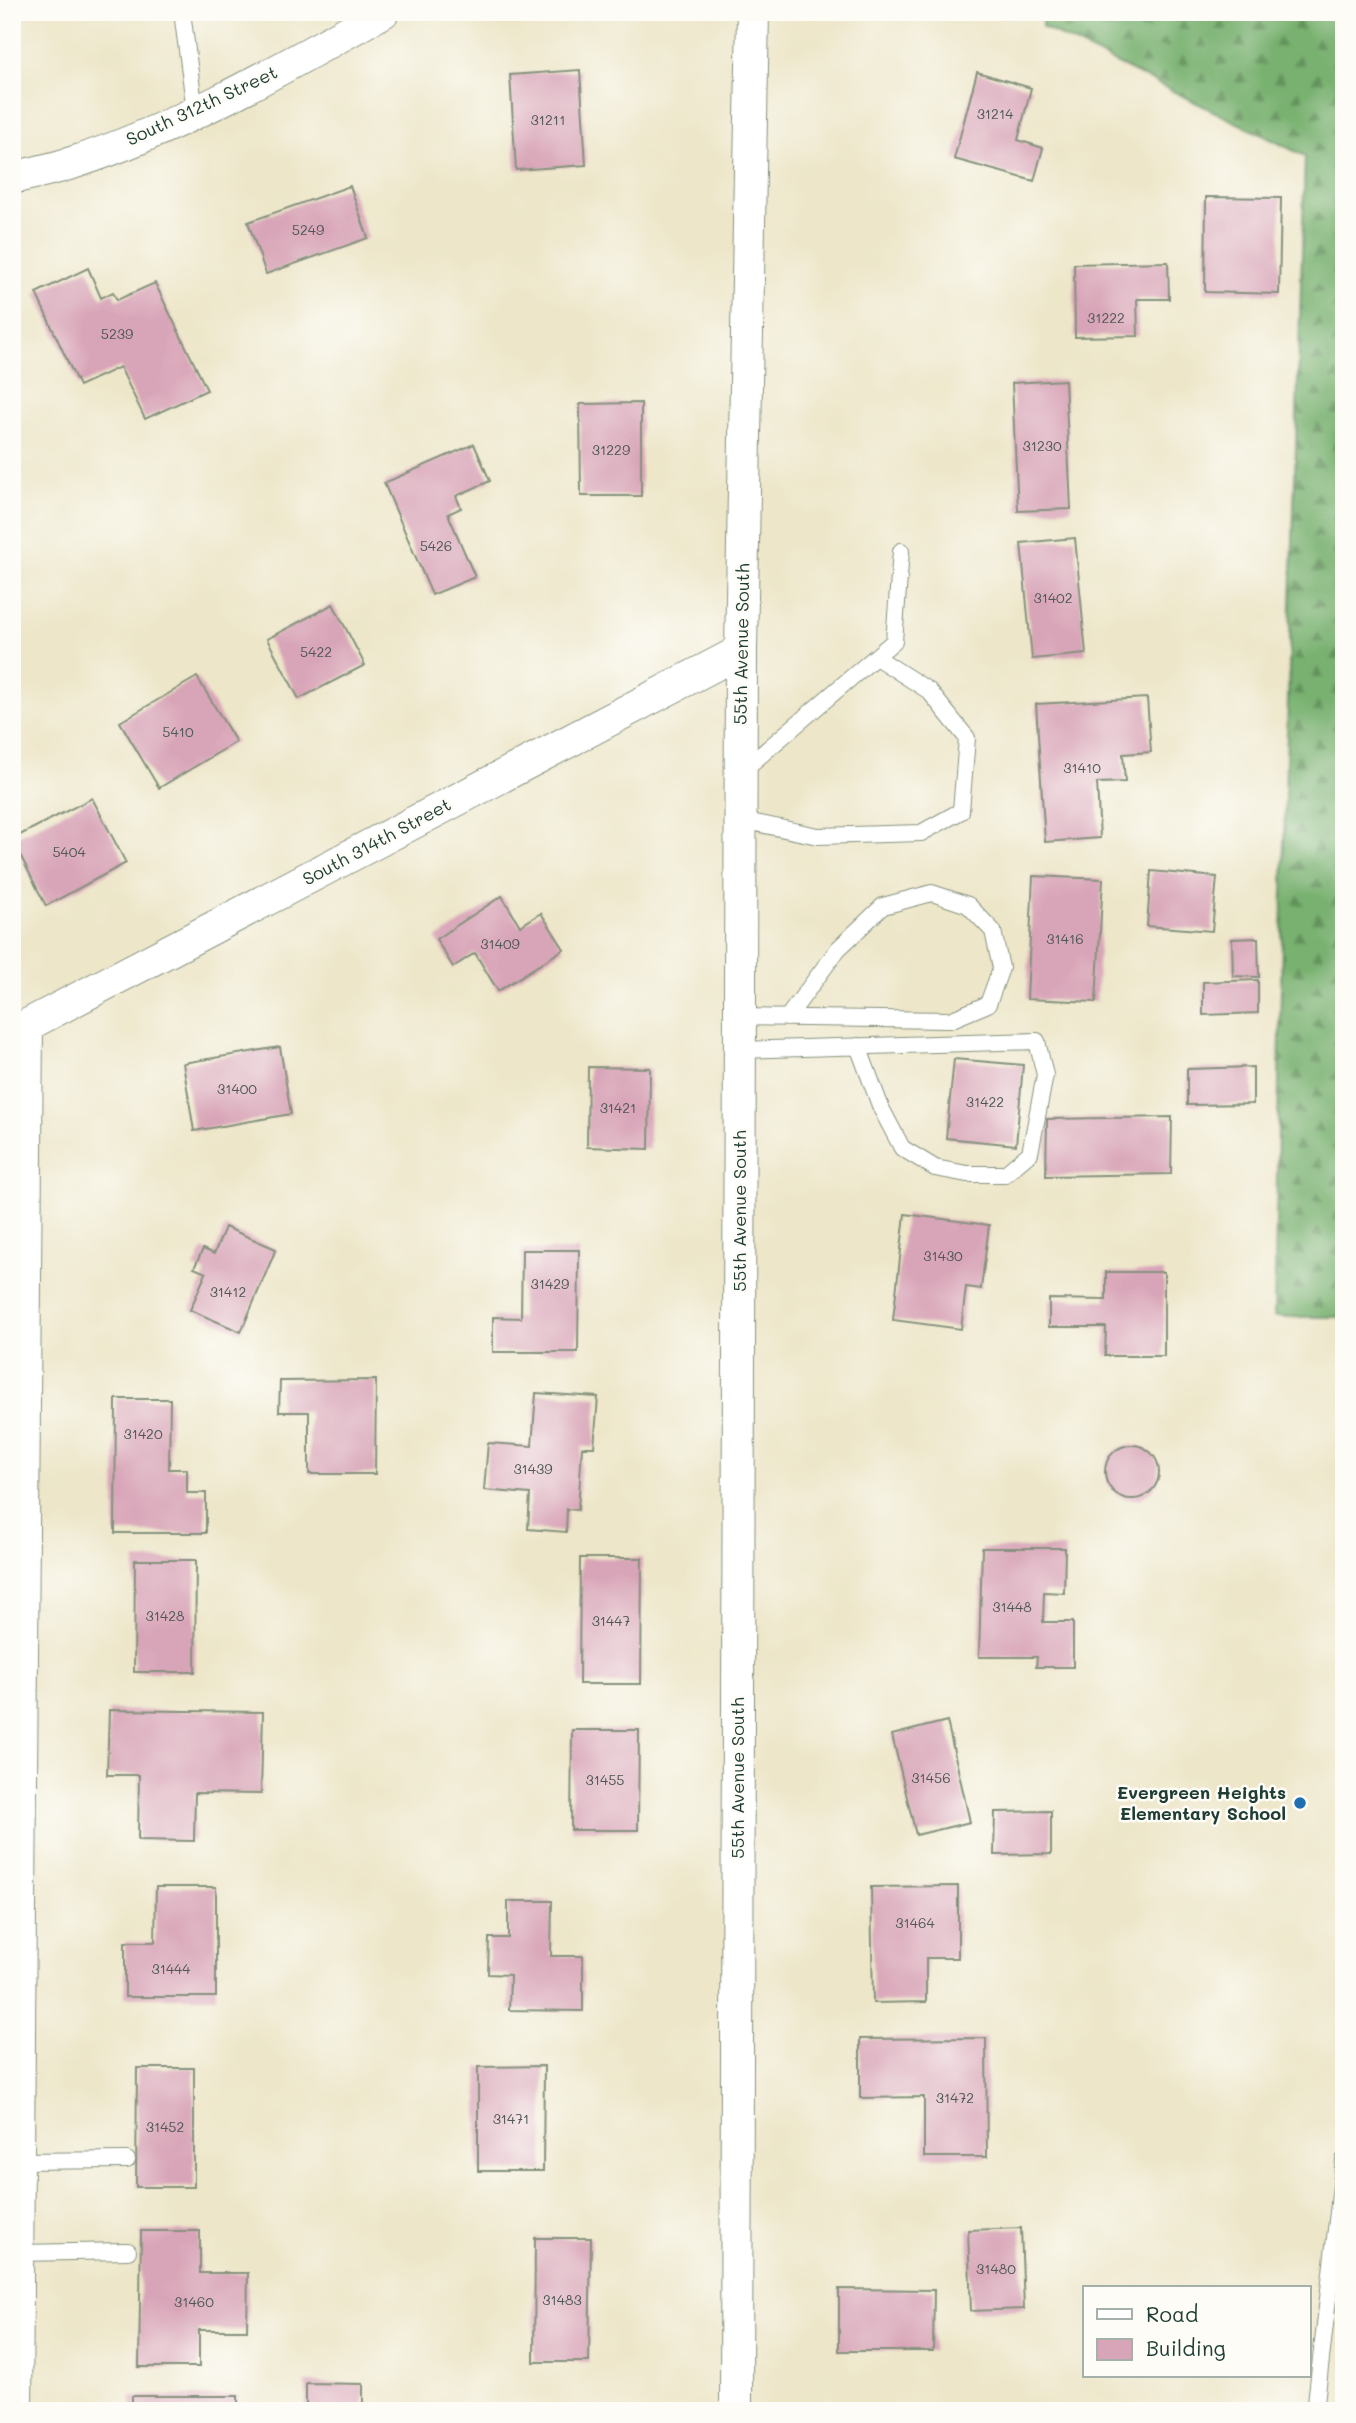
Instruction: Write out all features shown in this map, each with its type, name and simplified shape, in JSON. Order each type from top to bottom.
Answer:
[{"type":"street","name":"South 312th Street","points":[[12,178],[74,163],[147,134],[264,78],[383,12]]},
{"type":"street","name":"55th Avenue South","points":[[736,2411],[741,651],[753,12]]},
{"type":"street","name":"South 314th Street","points":[[20,1030],[741,651]]},
{"type":"street","points":[[16,2411],[20,1030]]},
{"type":"lane","points":[[182,12],[195,111]]},
{"type":"lane","points":[[741,772],[894,641],[901,551]]},
{"type":"lane","points":[[741,820],[818,836],[921,833],[961,811],[967,738],[929,691],[876,657]]},
{"type":"lane","points":[[740,1017],[787,1018],[950,1020],[988,1004],[1002,968],[993,931],[968,905],[932,893],[883,906],[838,949],[787,1018]]},
{"type":"lane","points":[[740,1050],[858,1046],[1037,1041],[1045,1075],[1030,1153],[1005,1174],[967,1174],[935,1168],[902,1148],[881,1108],[858,1046]]},
{"type":"lane","points":[[18,2161],[127,2160]]},
{"type":"lane","points":[[1315,2411],[1343,2162]]},
{"type":"lane","points":[[17,2253],[128,2251]]},
{"type":"green space","points":[[1042,12],[1344,12],[1344,1317],[1274,1317],[1285,796],[1305,156],[1042,27]]},
{"type":"building","points":[[986,12],[1047,12],[1047,17],[986,17]]},
{"type":"building","points":[[580,70],[586,165],[516,170],[510,75]]},
{"type":"building","points":[[977,72],[1031,88],[1018,140],[1043,148],[1034,181],[954,159]]},
{"type":"building","points":[[350,186],[368,238],[266,274],[248,222]]},
{"type":"building","points":[[1206,197],[1281,198],[1279,294],[1205,292]]},
{"type":"building","points":[[1168,262],[1169,299],[1137,299],[1138,336],[1075,337],[1074,264]]},
{"type":"building","points":[[88,268],[101,298],[113,292],[117,300],[155,283],[207,390],[145,419],[120,367],[79,386],[36,293]]},
{"type":"building","points":[[1065,380],[1071,509],[1018,511],[1012,383]]},
{"type":"building","points":[[641,403],[641,496],[581,496],[580,404]]},
{"type":"building","points":[[474,444],[490,481],[456,496],[461,508],[448,514],[475,577],[432,595],[384,483]]},
{"type":"building","points":[[1075,538],[1086,654],[1032,659],[1021,543]]},
{"type":"building","points":[[333,604],[365,665],[299,699],[267,639]]},
{"type":"building","points":[[197,677],[236,742],[159,788],[120,722]]},
{"type":"building","points":[[1147,698],[1151,752],[1123,754],[1125,782],[1097,783],[1100,838],[1045,842],[1036,704]]},
{"type":"building","points":[[92,798],[126,863],[46,906],[12,839]]},
{"type":"building","points":[[1151,871],[1217,877],[1212,931],[1147,926]]},
{"type":"building","points":[[1033,876],[1103,879],[1096,1002],[1027,999]]},
{"type":"building","points":[[502,896],[520,926],[541,913],[564,949],[498,991],[475,953],[453,967],[436,939]]},
{"type":"building","points":[[1258,938],[1259,977],[1233,976],[1232,939]]},
{"type":"building","points":[[1258,980],[1258,1013],[1203,1015],[1203,982]]},
{"type":"building","points":[[280,1047],[291,1114],[194,1131],[183,1063]]},
{"type":"building","points":[[954,1059],[1023,1065],[1016,1145],[946,1138]]},
{"type":"building","points":[[588,1067],[650,1068],[649,1149],[587,1147]]},
{"type":"building","points":[[1253,1067],[1253,1104],[1187,1105],[1187,1069]]},
{"type":"building","points":[[1172,1117],[1171,1174],[1046,1176],[1047,1119]]},
{"type":"building","points":[[905,1214],[989,1225],[981,1289],[966,1287],[961,1329],[893,1320]]},
{"type":"building","points":[[225,1227],[276,1249],[241,1332],[190,1310],[206,1273],[194,1268],[203,1249],[214,1254]]},
{"type":"building","points":[[522,1250],[579,1250],[578,1352],[493,1352],[493,1317],[521,1318]]},
{"type":"building","points":[[1106,1272],[1164,1272],[1164,1356],[1105,1356],[1106,1327],[1049,1327],[1049,1299],[1106,1300]]},
{"type":"building","points":[[376,1380],[375,1474],[309,1474],[309,1412],[279,1412],[280,1381]]},
{"type":"building","points":[[536,1393],[598,1397],[594,1447],[582,1447],[578,1510],[567,1509],[566,1532],[528,1529],[530,1494],[484,1490],[488,1443],[532,1446]]},
{"type":"building","points":[[116,1399],[170,1399],[169,1469],[187,1469],[187,1493],[206,1493],[206,1533],[115,1533]]},
{"type":"building","points":[[1132,1445],[1151,1453],[1159,1472],[1151,1491],[1132,1499],[1113,1491],[1105,1472],[1113,1453]]},
{"type":"building","points":[[982,1548],[1065,1548],[1064,1593],[1044,1592],[1043,1622],[1073,1622],[1073,1667],[1036,1667],[1037,1657],[979,1657]]},
{"type":"building","points":[[580,1558],[642,1558],[641,1684],[579,1684]]},
{"type":"building","points":[[135,1560],[196,1560],[195,1672],[134,1672]]},
{"type":"building","points":[[109,1710],[263,1712],[261,1794],[195,1793],[194,1841],[138,1840],[139,1775],[107,1775]]},
{"type":"building","points":[[947,1721],[970,1822],[916,1835],[892,1735]]},
{"type":"building","points":[[572,1730],[639,1730],[638,1830],[571,1830]]},
{"type":"building","points":[[1051,1811],[1051,1854],[994,1855],[995,1812]]},
{"type":"building","points":[[958,1886],[958,1958],[926,1958],[926,2002],[873,2003],[871,1887]]},
{"type":"building","points":[[156,1887],[216,1887],[216,1997],[125,1997],[125,1942],[155,1942]]},
{"type":"building","points":[[508,1901],[552,1901],[551,1956],[583,1956],[583,2011],[509,2010],[510,1975],[488,1974],[489,1938],[508,1938]]},
{"type":"building","points":[[986,2038],[987,2157],[924,2157],[924,2097],[860,2098],[860,2039]]},
{"type":"building","points":[[544,2066],[543,2171],[478,2171],[478,2067]]},
{"type":"building","points":[[137,2068],[194,2068],[194,2187],[136,2187]]},
{"type":"building","points":[[1021,2228],[1024,2309],[971,2311],[968,2230]]},
{"type":"building","points":[[141,2231],[200,2231],[200,2273],[248,2273],[247,2330],[199,2330],[199,2367],[139,2367]]},
{"type":"building","points":[[535,2238],[591,2238],[589,2362],[534,2362]]},
{"type":"building","points":[[839,2289],[934,2290],[933,2351],[839,2351]]},
{"type":"building","points":[[306,2383],[363,2384],[363,2411],[306,2411]]},
{"type":"building","points":[[132,2396],[238,2396],[238,2411],[132,2411]]},
{"type":"place","name":"Evergreen Heights Elementary School","points":[[1300,1803]]}]
